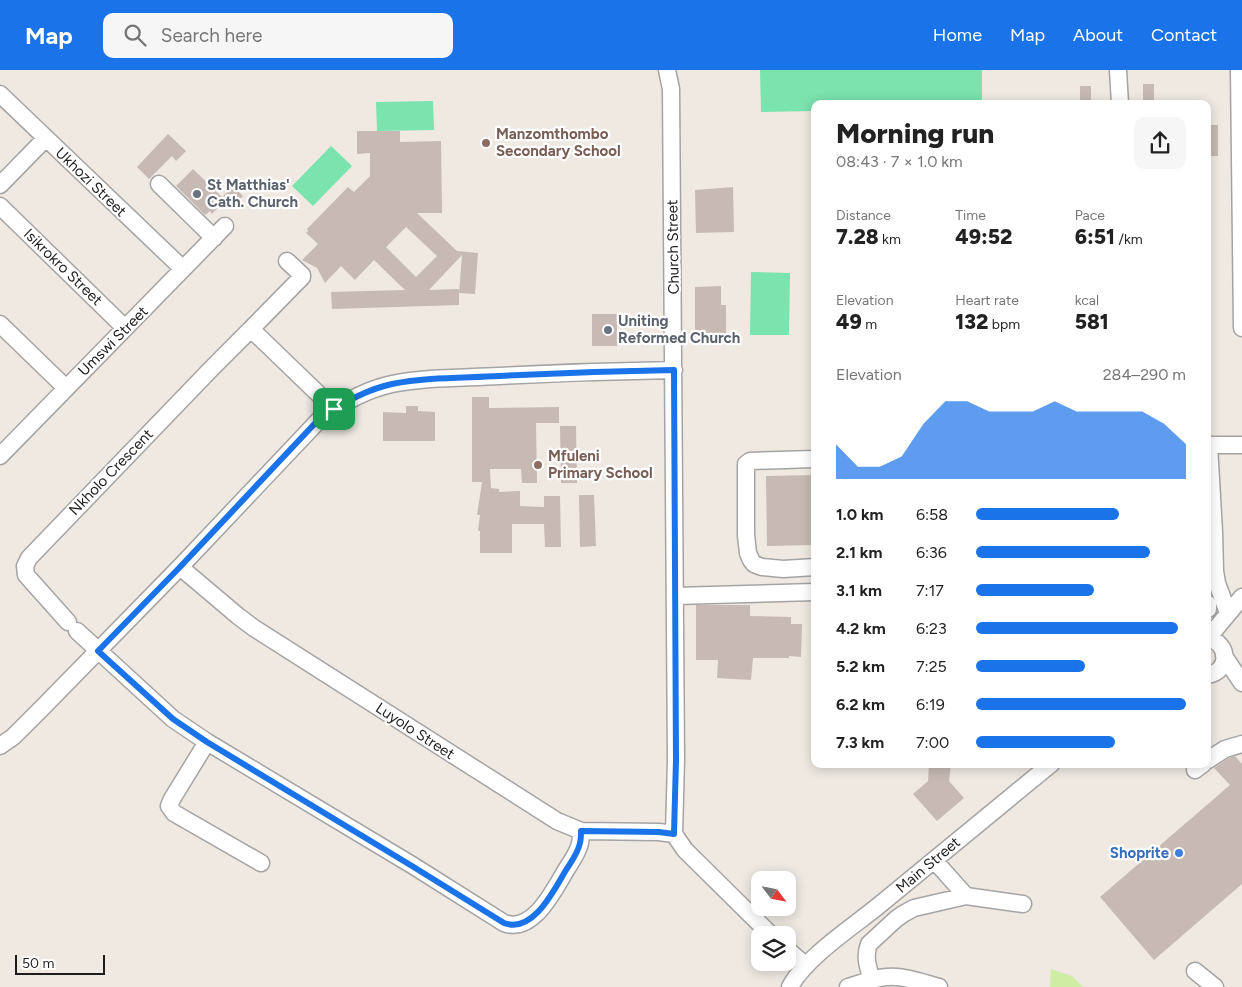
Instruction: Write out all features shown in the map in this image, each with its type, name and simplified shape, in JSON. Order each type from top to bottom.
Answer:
[{"type":"street","name":"Church Street","points":[[667,70],[671,89],[674,370],[676,596],[674,834]]},
{"type":"street","points":[[1118,70],[1120,100]]},
{"type":"street","points":[[1239,70],[1242,327]]},
{"type":"street","name":"Ukhozi Street","points":[[0,94],[183,269]]},
{"type":"street","points":[[0,185],[46,138]]},
{"type":"street","points":[[159,184],[214,238]]},
{"type":"street","name":"Isikrokro Street","points":[[0,206],[125,328]]},
{"type":"street","name":"Umswi Street","points":[[3,446],[66,388],[225,226]]},
{"type":"street","name":"Nkholo Crescent","points":[[288,261],[302,276],[29,558],[25,566],[26,575],[72,627],[173,719],[207,742],[508,925],[521,924],[536,915],[546,903],[578,851],[581,831]]},
{"type":"street","points":[[0,324],[66,388]]},
{"type":"street","points":[[251,329],[334,409]]},
{"type":"street","points":[[0,746],[8,742],[180,567],[320,418],[334,409],[377,388],[426,379],[674,370]]},
{"type":"street","points":[[1211,445],[1242,444]]},
{"type":"street","points":[[811,459],[750,460],[746,464],[746,535],[748,553],[754,564],[762,567],[783,569],[811,567]]},
{"type":"street","points":[[1211,488],[1215,571],[1217,584],[1228,613]]},
{"type":"street","name":"Luyolo Street","points":[[180,567],[254,628],[557,821],[581,831],[659,832],[674,834]]},
{"type":"street","points":[[783,569],[784,593]]},
{"type":"street","points":[[676,596],[811,592]]},
{"type":"street","points":[[1211,634],[1242,597]]},
{"type":"street","points":[[1211,674],[1220,668],[1223,663],[1223,652],[1228,629],[1242,603]]},
{"type":"street","points":[[1211,640],[1218,643],[1242,683]]},
{"type":"street","points":[[1211,674],[1242,683]]},
{"type":"street","points":[[207,742],[169,806],[174,813],[261,863]]},
{"type":"street","points":[[1211,759],[1226,749],[1242,744]]},
{"type":"street","name":"Main Street","points":[[790,987],[806,966],[828,946],[1046,768]]},
{"type":"street","points":[[674,834],[685,850],[762,926]]},
{"type":"street","points":[[934,860],[966,896]]},
{"type":"street","points":[[872,980],[867,962],[869,944],[902,914],[914,908],[966,896],[1023,904]]},
{"type":"street","points":[[796,957],[806,966]]},
{"type":"street","points":[[1195,971],[1215,987]]},
{"type":"street","points":[[848,987],[888,976],[939,987]]},
{"type":"green space","points":[[760,70],[982,70],[982,100],[811,100],[811,111],[761,112]]},
{"type":"green space","points":[[433,101],[434,130],[377,131],[376,102]]},
{"type":"green space","points":[[331,146],[352,166],[313,206],[292,186]]},
{"type":"green space","points":[[751,272],[790,273],[789,335],[750,335]]},
{"type":"green space","points":[[1051,969],[1072,976],[1083,987],[1050,987]]},
{"type":"building","points":[[1143,84],[1154,84],[1154,100],[1143,100]]},
{"type":"building","points":[[1080,86],[1091,86],[1091,100],[1080,100]]},
{"type":"building","points":[[1211,125],[1218,125],[1218,156],[1211,156]]},
{"type":"building","points":[[357,131],[400,131],[400,142],[441,141],[442,213],[417,213],[457,251],[478,253],[475,294],[459,293],[459,305],[332,309],[331,292],[405,290],[374,260],[355,280],[341,266],[325,283],[317,268],[302,260],[318,244],[306,233],[307,229],[348,187],[354,192],[370,176],[370,153],[357,154]],"holes":[[[406,227],[437,256],[416,277],[386,247]],[[462,255],[459,293],[459,289],[429,290]]]},
{"type":"building","points":[[168,134],[186,151],[176,161],[172,156],[149,179],[137,167]]},
{"type":"building","name":"St Matthias' Cath. Church","points":[[193,169],[225,200],[212,214],[210,211],[205,215],[176,186]]},
{"type":"building","points":[[233,186],[243,196],[234,206],[223,196]]},
{"type":"building","points":[[733,187],[734,232],[696,233],[695,190]]},
{"type":"building","points":[[721,286],[721,305],[726,305],[726,337],[695,337],[695,287]]},
{"type":"building","points":[[592,314],[617,314],[617,346],[592,346]]},
{"type":"building","points":[[472,397],[489,397],[489,408],[559,407],[559,423],[536,423],[537,483],[522,483],[521,469],[490,469],[491,488],[499,489],[499,492],[520,491],[520,506],[544,507],[544,496],[560,496],[561,547],[545,547],[544,524],[512,524],[512,553],[480,553],[480,531],[478,531],[480,515],[477,515],[482,482],[472,482]]},
{"type":"building","points":[[406,406],[418,406],[418,411],[435,412],[435,441],[383,441],[383,412],[406,413]]},
{"type":"building","points":[[560,426],[576,426],[577,483],[561,483]]},
{"type":"building","points":[[811,475],[811,545],[767,546],[766,476]]},
{"type":"building","points":[[579,495],[594,495],[596,546],[580,547]]},
{"type":"building","points":[[696,605],[750,605],[750,616],[791,617],[791,624],[802,624],[801,657],[753,658],[751,680],[717,678],[718,660],[696,660]]},
{"type":"building","points":[[1235,756],[1242,764],[1242,884],[1154,960],[1100,897],[1230,785],[1214,768]]},
{"type":"building","points":[[929,768],[951,768],[949,781],[964,798],[937,821],[913,794],[928,781]]},
{"type":"place","name":"Manzomthombo Secondary School","points":[[486,143]]},
{"type":"place","name":"St Matthias' Cath. Church","points":[[197,194]]},
{"type":"place","name":"Uniting Reformed Church","points":[[608,330]]},
{"type":"place","name":"Mfuleni Primary School","points":[[538,465]]},
{"type":"place","name":"Shoprite","points":[[1179,853]]},
{"type":"route","points":[[674,370],[676,760],[674,834],[659,832],[581,831],[578,851],[554,892],[536,915],[521,924],[508,925],[504,923],[207,742],[173,719],[98,651],[320,418],[334,409],[377,388],[426,379],[674,370]]}]
